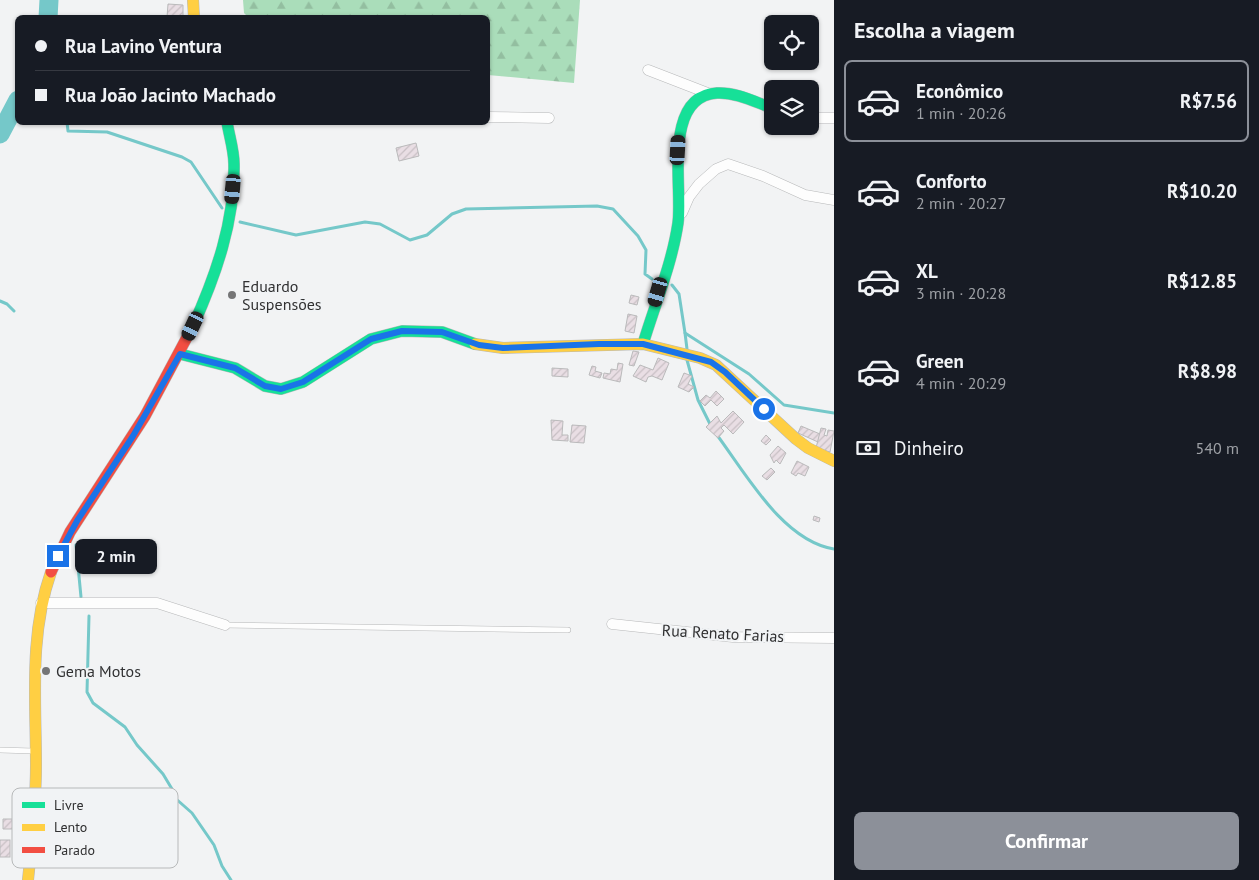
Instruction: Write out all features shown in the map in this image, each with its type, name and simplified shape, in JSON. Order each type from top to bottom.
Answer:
[{"type":"street","points":[[193,0],[194,15]]},
{"type":"street","points":[[648,70],[710,94],[728,94],[764,105]]},
{"type":"street","points":[[678,223],[680,189],[678,150],[682,122],[694,102],[710,94]]},
{"type":"street","points":[[490,117],[549,118]]},
{"type":"street","points":[[819,118],[834,118]]},
{"type":"street","points":[[36,788],[35,656],[41,603],[53,566],[62,546],[133,436],[180,354],[215,278],[225,246],[233,183],[231,143],[228,125]]},
{"type":"street","points":[[643,344],[678,223],[696,188],[716,169],[728,164],[764,176],[805,195],[834,200]]},
{"type":"street","points":[[180,354],[235,368],[265,386],[281,389],[303,382],[371,339],[402,331],[442,332],[479,345],[503,348],[643,344],[700,358],[716,365],[796,439],[808,448],[834,460]]},
{"type":"street","points":[[41,603],[156,602],[225,625]]},
{"type":"street","name":"Rua Renato Farias","points":[[612,624],[724,636],[834,638]]},
{"type":"lane","points":[[225,625],[568,630]]},
{"type":"lane","points":[[0,750],[36,751]]},
{"type":"green space","points":[[243,0],[580,0],[574,83],[490,75],[490,15],[246,15],[244,13]]},
{"type":"building","points":[[168,4],[183,5],[183,15],[167,15]]},
{"type":"building","points":[[416,143],[419,156],[399,161],[396,148]]},
{"type":"building","points":[[631,295],[639,297],[637,305],[629,303]]},
{"type":"building","points":[[628,314],[637,316],[634,333],[625,331]]},
{"type":"building","points":[[633,351],[639,352],[634,366],[629,365]]},
{"type":"building","points":[[658,358],[669,363],[662,380],[652,376],[648,377],[646,382],[633,376],[640,365],[653,370]]},
{"type":"building","points":[[618,363],[623,364],[620,382],[603,378],[604,373],[610,374],[611,369],[617,370]]},
{"type":"building","points":[[592,366],[596,367],[595,371],[602,373],[600,378],[589,375]]},
{"type":"building","points":[[552,368],[568,369],[568,377],[552,376]]},
{"type":"building","points":[[684,373],[692,376],[688,384],[694,387],[689,392],[678,387]]},
{"type":"building","points":[[716,391],[724,399],[717,406],[711,400],[705,406],[700,401],[706,395],[710,398]]},
{"type":"building","points":[[733,411],[744,422],[733,434],[724,425],[721,428],[724,431],[718,438],[706,427],[717,416],[721,423]]},
{"type":"building","points":[[551,420],[563,421],[562,435],[568,435],[568,441],[552,440]]},
{"type":"building","points":[[572,425],[586,426],[584,443],[570,442]]},
{"type":"building","points":[[801,426],[820,434],[818,442],[798,433]]},
{"type":"building","points":[[821,428],[826,429],[824,435],[827,436],[828,430],[834,431],[830,452],[816,448]]},
{"type":"building","points":[[766,435],[771,440],[766,445],[761,441]]},
{"type":"building","points":[[778,446],[786,453],[780,464],[776,460],[774,463],[770,455]]},
{"type":"building","points":[[797,461],[809,467],[805,476],[798,473],[796,476],[791,473]]},
{"type":"building","points":[[771,468],[775,472],[767,480],[762,476]]},
{"type":"building","points":[[814,516],[820,518],[819,522],[813,520]]},
{"type":"building","points":[[3,819],[12,819],[12,829],[3,829]]},
{"type":"building","points":[[0,840],[10,840],[10,857],[0,857]]},
{"type":"waterway","points":[[48,15],[49,0]]},
{"type":"waterway","points":[[0,134],[15,106]]},
{"type":"waterway","points":[[67,125],[68,131],[107,132],[182,157],[191,162],[222,208]]},
{"type":"waterway","points":[[240,222],[296,235],[365,222],[380,224],[410,240],[427,235],[452,214],[466,209],[597,206],[613,209],[638,236],[646,250],[645,274],[652,279]]},
{"type":"waterway","points":[[672,285],[679,294],[685,333],[749,374],[784,405],[834,413]]},
{"type":"waterway","points":[[0,301],[7,304],[14,311]]},
{"type":"waterway","points":[[685,333],[687,349]]},
{"type":"waterway","points":[[687,360],[698,400],[711,426]]},
{"type":"waterway","points":[[717,435],[753,486],[782,520],[798,533],[816,543],[834,549]]},
{"type":"waterway","points":[[76,545],[81,597]]},
{"type":"waterway","points":[[89,616],[87,692],[93,703],[125,727],[137,745],[163,774],[171,788]]},
{"type":"waterway","points":[[178,801],[192,813],[214,845],[222,866],[231,880]]},
{"type":"traffic: fast","points":[[643,344],[667,269],[678,223],[679,146],[682,126],[688,110],[700,98],[717,93],[738,96],[764,105]]},
{"type":"traffic: fast","points":[[193,326],[209,287],[228,227],[234,159],[228,125]]},
{"type":"traffic: fast","points":[[180,354],[235,368],[265,386],[281,389],[303,382],[371,339],[402,331],[442,332],[475,344]]},
{"type":"traffic: slow","points":[[193,0],[194,15]]},
{"type":"traffic: slow","points":[[475,344],[503,348],[643,344],[700,358],[716,365],[796,439],[808,448],[834,461]]},
{"type":"traffic: slow","points":[[35,788],[35,668],[39,620],[51,572]]},
{"type":"traffic: slow","points":[[28,880],[29,868]]},
{"type":"traffic: jam","points":[[51,572],[70,532],[145,416],[193,326]]},
{"type":"place","name":"Eduardo Suspensões","points":[[232,295]]},
{"type":"place","name":"Gema Motos","points":[[46,671]]},
{"type":"route","points":[[58,556],[77,521],[133,436],[180,354],[235,368],[265,386],[281,389],[303,382],[363,343],[393,332],[442,332],[458,336],[479,345],[494,348],[643,344],[711,362],[725,372],[764,409]]}]
